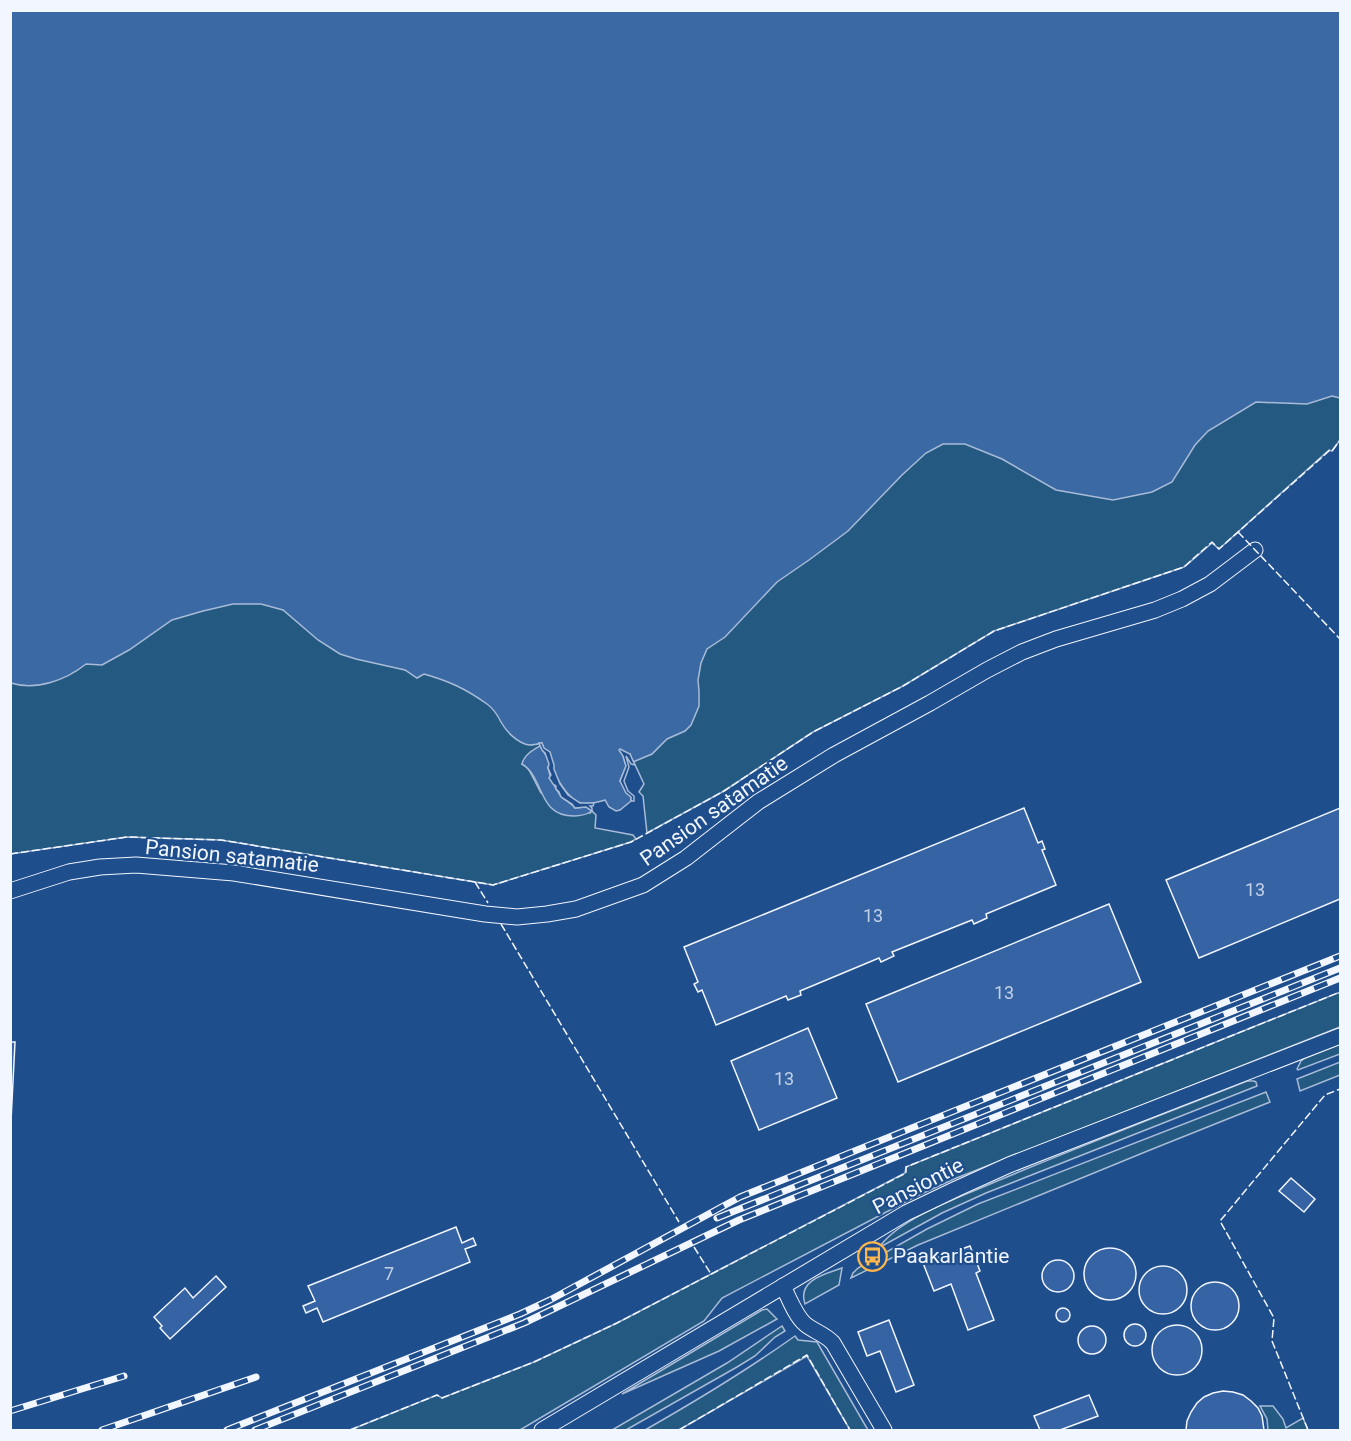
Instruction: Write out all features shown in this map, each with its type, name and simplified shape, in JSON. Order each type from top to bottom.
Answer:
[{"type":"street","name":"Pansion satamatie","points":[[10,891],[69,872],[136,865],[234,873],[486,914],[518,917],[576,909],[643,885],[686,858],[758,802],[834,756],[987,670],[1022,652],[1056,639],[1155,610],[1182,599],[1210,584],[1255,550]]},
{"type":"street","name":"Pansiontie","points":[[542,1431],[906,1213],[1009,1165],[1341,1036]]},
{"type":"street","points":[[783,1286],[797,1314],[805,1324],[833,1342],[884,1431]]},
{"type":"shaded area","points":[[11,11],[1340,11],[1340,398],[1332,396],[1307,404],[1256,402],[1208,431],[1195,445],[1172,482],[1152,492],[1113,500],[1056,490],[1002,459],[965,444],[943,444],[926,453],[848,531],[777,582],[725,637],[707,649],[701,663],[698,680],[699,706],[691,725],[685,731],[667,739],[652,754],[633,762],[630,754],[623,756],[626,766],[620,781],[631,797],[631,801],[616,811],[609,807],[605,800],[587,804],[574,800],[562,786],[542,743],[529,745],[516,739],[492,708],[472,694],[424,674],[417,678],[405,670],[340,654],[318,640],[283,610],[261,604],[233,604],[172,620],[129,650],[102,665],[86,664],[50,683],[30,686],[11,683]]},
{"type":"shaded area","points":[[1340,390],[1340,440],[1332,451],[1329,450],[1219,549],[1212,543],[1184,567],[994,631],[903,686],[813,732],[724,791],[647,833],[643,796],[639,792],[644,784],[630,754],[661,684],[910,437],[1199,408]]},
{"type":"shaded area","points":[[196,581],[413,644],[540,743],[540,746],[522,764],[528,768],[541,793],[590,813],[592,811],[596,815],[595,828],[633,835],[636,839],[493,885],[221,840],[127,837],[11,854],[11,657]]},
{"type":"shaded area","points":[[540,746],[548,758],[550,775],[560,795],[575,808],[586,807],[592,811],[579,816],[562,814],[547,803],[535,778],[522,764],[527,755]]},
{"type":"shaded area","points":[[1340,992],[1340,1027],[954,1179],[915,1197],[722,1298],[704,1321],[520,1430],[350,1430],[437,1395],[442,1398],[534,1362],[617,1323],[905,1173],[906,1167]]},
{"type":"shaded area","points":[[1340,1044],[1340,1054],[1297,1069],[1305,1058]]},
{"type":"shaded area","points":[[1340,1062],[1340,1075],[1300,1091],[1297,1079]]},
{"type":"shaded area","points":[[1247,1081],[1256,1082],[1257,1086],[986,1193],[881,1245],[901,1227],[943,1204]]},
{"type":"shaded area","points":[[1266,1092],[1270,1102],[918,1245],[851,1278],[858,1268],[927,1229],[978,1204]]},
{"type":"shaded area","points":[[842,1268],[839,1285],[805,1304],[805,1289],[814,1279]]},
{"type":"shaded area","points":[[767,1309],[777,1319],[719,1351],[622,1394],[762,1310]]},
{"type":"shaded area","points":[[782,1326],[785,1331],[755,1356],[626,1430],[612,1430],[727,1363]]},
{"type":"shaded area","points":[[795,1336],[798,1340],[817,1342],[868,1430],[850,1430],[807,1356],[679,1430],[645,1430],[721,1385]]},
{"type":"shaded area","points":[[1260,1406],[1273,1406],[1283,1419],[1286,1428],[1303,1418],[1308,1430],[1268,1430],[1267,1419]]},
{"type":"pier","points":[[539,743],[542,743],[544,748],[550,752],[560,784],[568,795],[580,803],[594,803],[590,806],[592,811],[586,807],[575,808],[561,797],[549,778],[551,775],[549,764]]},
{"type":"pier","points":[[620,749],[630,754],[635,765],[631,764],[626,756],[629,767],[624,781],[628,791],[634,796],[634,801],[631,801],[631,797],[626,793],[620,781],[626,766]]},
{"type":"building","points":[[1024,808],[1038,843],[1042,841],[1045,849],[1042,850],[1056,885],[986,914],[987,918],[974,924],[972,920],[892,952],[894,956],[881,962],[879,958],[800,991],[801,995],[788,1000],[786,996],[716,1025],[702,990],[698,992],[694,984],[698,982],[684,947]]},
{"type":"building","points":[[1340,808],[1340,899],[1199,958],[1166,880]]},
{"type":"building","points":[[1109,904],[1141,982],[898,1082],[866,1004]]},
{"type":"building","points":[[808,1028],[837,1098],[759,1130],[731,1061]]},
{"type":"building","points":[[10,1042],[15,1042],[10,1141]]},
{"type":"building","points":[[1291,1178],[1315,1199],[1304,1212],[1279,1191]]},
{"type":"building","points":[[456,1227],[462,1243],[473,1238],[476,1245],[465,1249],[470,1262],[323,1322],[317,1308],[306,1313],[303,1306],[315,1301],[308,1286]]},
{"type":"building","points":[[970,1246],[980,1271],[976,1273],[994,1320],[968,1330],[951,1284],[934,1291],[923,1263]]},
{"type":"building","points":[[1110,1248],[1120,1250],[1128,1256],[1134,1264],[1136,1274],[1134,1284],[1128,1292],[1120,1298],[1110,1300],[1100,1298],[1092,1292],[1086,1284],[1084,1274],[1086,1264],[1092,1256],[1100,1250]]},
{"type":"building","points":[[1058,1260],[1069,1265],[1074,1276],[1069,1287],[1058,1292],[1047,1287],[1042,1276],[1047,1265]]},
{"type":"building","points":[[1158,1266],[1168,1266],[1183,1276],[1187,1290],[1186,1299],[1177,1310],[1168,1314],[1158,1314],[1143,1304],[1139,1295],[1139,1285],[1149,1270]]},
{"type":"building","points":[[216,1276],[226,1287],[170,1339],[154,1317],[185,1288],[193,1298]]},
{"type":"building","points":[[1210,1282],[1220,1282],[1232,1289],[1239,1301],[1239,1311],[1232,1323],[1220,1330],[1210,1330],[1195,1319],[1191,1311],[1191,1301],[1202,1286]]},
{"type":"building","points":[[1063,1308],[1068,1310],[1070,1315],[1068,1320],[1063,1322],[1058,1320],[1056,1315],[1058,1310]]},
{"type":"building","points":[[889,1320],[914,1385],[896,1392],[880,1351],[867,1356],[858,1332]]},
{"type":"building","points":[[1135,1324],[1143,1327],[1146,1335],[1143,1343],[1135,1346],[1127,1343],[1124,1335],[1127,1327]]},
{"type":"building","points":[[1172,1325],[1182,1325],[1195,1332],[1202,1345],[1202,1355],[1195,1368],[1182,1375],[1172,1375],[1163,1371],[1156,1364],[1152,1355],[1152,1345],[1156,1336],[1163,1329]]},
{"type":"building","points":[[1092,1326],[1102,1330],[1106,1340],[1102,1350],[1092,1354],[1082,1350],[1078,1340],[1082,1330]]},
{"type":"building","points":[[1223,1391],[1243,1395],[1251,1401],[1262,1416],[1264,1430],[1186,1430],[1187,1421],[1197,1403],[1204,1397]]},
{"type":"building","points":[[1089,1395],[1098,1416],[1060,1430],[1040,1430],[1034,1416]]},
{"type":"railway","points":[[227,1430],[520,1314],[740,1197],[1340,956]]},
{"type":"railway","points":[[717,1218],[1340,968]]},
{"type":"railway","points":[[255,1430],[524,1323],[739,1220],[1340,978]]},
{"type":"railway","points":[[10,1411],[124,1376]]},
{"type":"railway","points":[[102,1430],[256,1377]]},
{"type":"fence","points":[[10,854],[127,837],[221,840],[493,885],[631,842],[724,791],[813,732],[903,686],[994,631],[1184,567],[1212,542],[1219,549],[1330,450],[1332,451],[1340,440]]},
{"type":"fence","points":[[1238,532],[1340,639]]},
{"type":"fence","points":[[475,882],[488,903]]},
{"type":"fence","points":[[501,924],[679,1222]]},
{"type":"fence","points":[[350,1430],[437,1395],[442,1398],[534,1362],[617,1323],[906,1173],[906,1167],[1340,992]]},
{"type":"fence","points":[[1308,1430],[1272,1341],[1274,1318],[1220,1221],[1325,1095],[1340,1089]]},
{"type":"fence","points":[[694,1247],[711,1274]]},
{"type":"fence","points":[[679,1430],[807,1355],[850,1430]]},
{"type":"place","name":"Paakarlantie","points":[[872,1256]]}]
